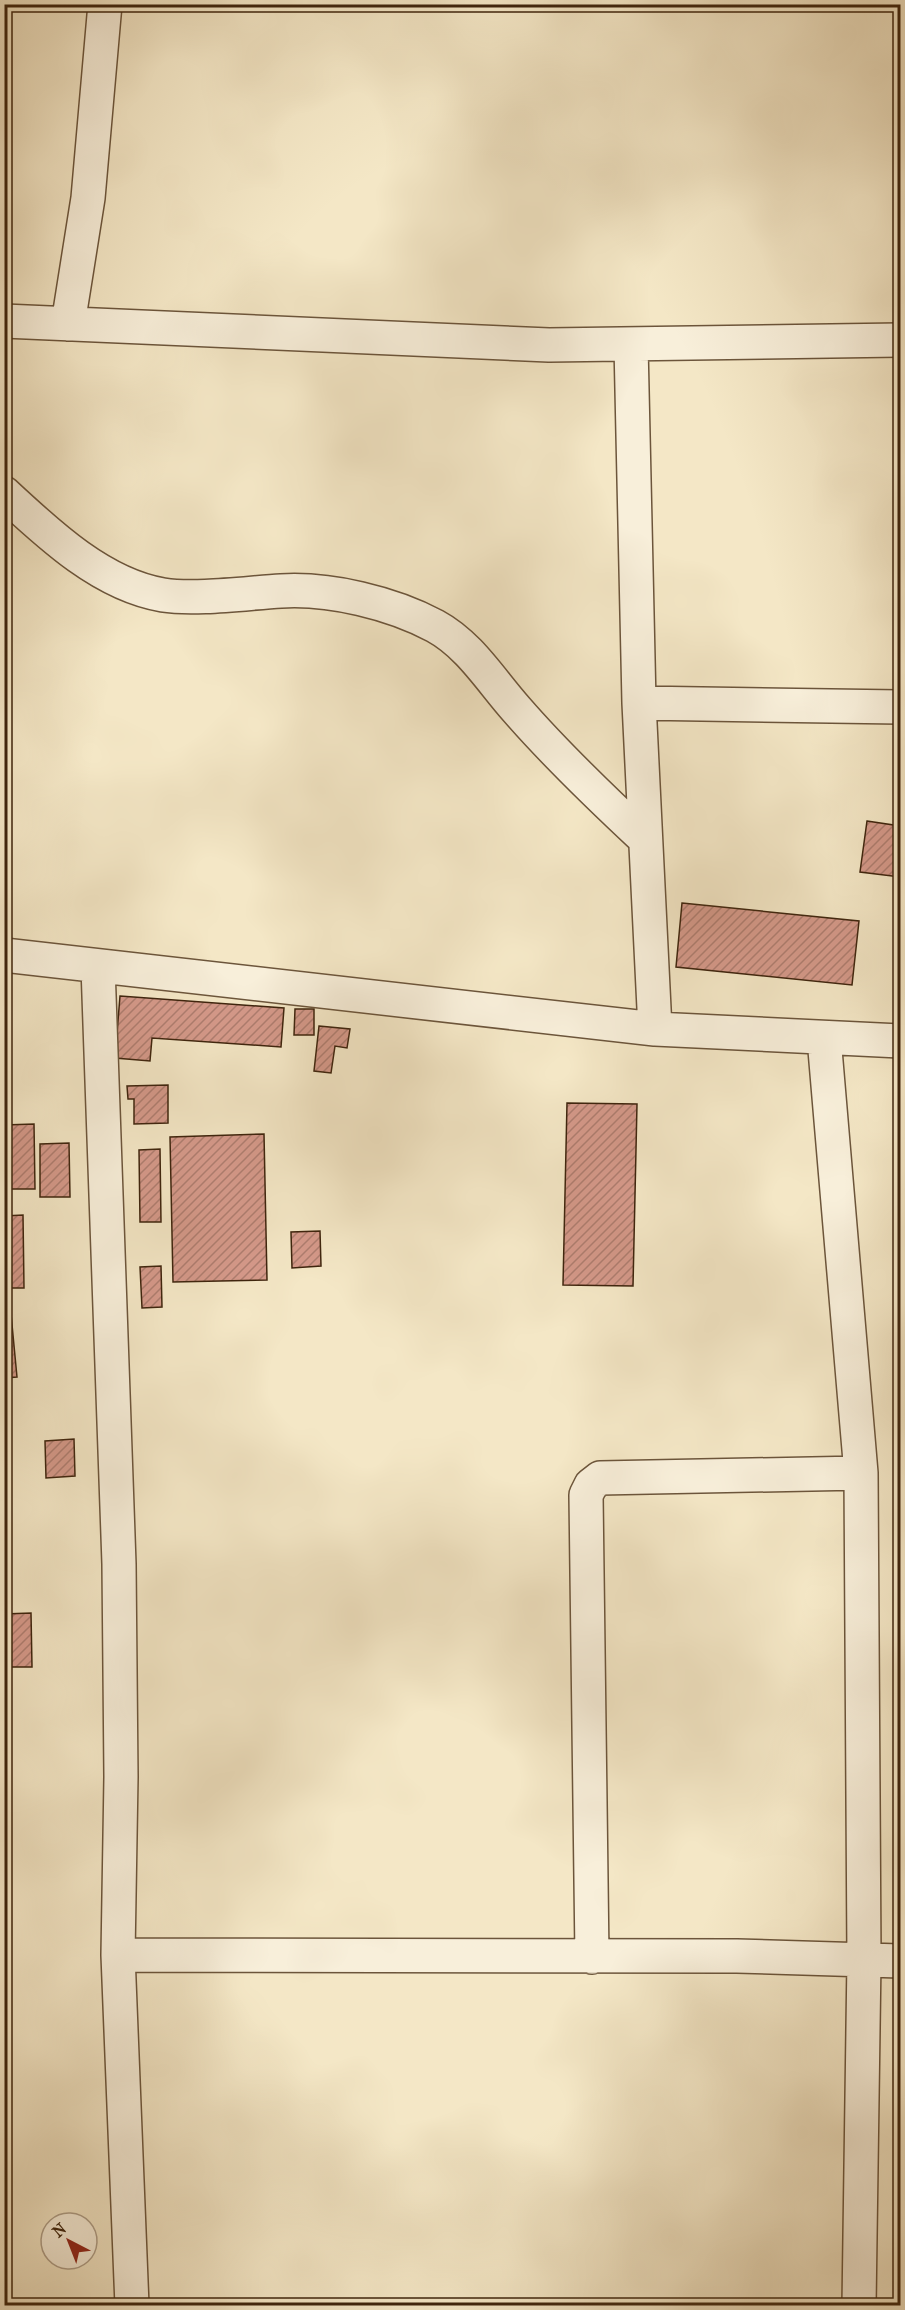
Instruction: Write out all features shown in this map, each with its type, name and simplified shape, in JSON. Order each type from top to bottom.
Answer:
[{"type":"street","points":[[68,324],[88,198],[105,4]]},
{"type":"street","points":[[4,321],[549,345],[900,340]]},
{"type":"street","points":[[631,345],[639,703],[655,1029]]},
{"type":"street","points":[[4,493],[56,542],[126,584],[164,595],[324,592],[371,602],[434,626],[461,643],[517,711],[598,795],[645,839]]},
{"type":"street","points":[[639,703],[900,707]]},
{"type":"street","points":[[4,955],[655,1029],[900,1041]]},
{"type":"street","points":[[98,967],[119,1564],[121,1777],[118,1955],[132,2306]]},
{"type":"street","points":[[824,1038],[861,1473],[864,1959],[858,2306]]},
{"type":"street","points":[[592,1957],[586,1496],[591,1485],[600,1478],[861,1473]]},
{"type":"street","points":[[118,1955],[737,1956],[900,1961]]},
{"type":"building","points":[[867,821],[900,826],[900,877],[860,872]]},
{"type":"building","points":[[682,903],[859,921],[852,985],[676,967]]},
{"type":"building","points":[[120,996],[284,1008],[281,1047],[152,1038],[150,1061],[115,1058]]},
{"type":"building","points":[[295,1009],[314,1009],[314,1035],[294,1035]]},
{"type":"building","points":[[319,1026],[350,1029],[347,1048],[335,1046],[331,1073],[314,1071]]},
{"type":"building","points":[[168,1085],[168,1123],[134,1124],[134,1099],[128,1099],[127,1086]]},
{"type":"building","points":[[567,1103],[637,1104],[633,1286],[563,1285]]},
{"type":"building","points":[[34,1124],[35,1189],[4,1189],[4,1125]]},
{"type":"building","points":[[264,1134],[267,1280],[173,1282],[170,1137]]},
{"type":"building","points":[[69,1143],[70,1197],[40,1197],[40,1144]]},
{"type":"building","points":[[160,1149],[161,1222],[140,1222],[139,1150]]},
{"type":"building","points":[[23,1215],[24,1288],[4,1288],[4,1216]]},
{"type":"building","points":[[320,1231],[321,1266],[292,1268],[291,1232]]},
{"type":"building","points":[[161,1266],[162,1307],[142,1308],[140,1267]]},
{"type":"building","points":[[4,1293],[9,1293],[17,1377],[4,1378]]},
{"type":"building","points":[[74,1439],[75,1476],[46,1478],[45,1441]]},
{"type":"building","points":[[31,1613],[32,1667],[4,1667],[4,1614]]}]
